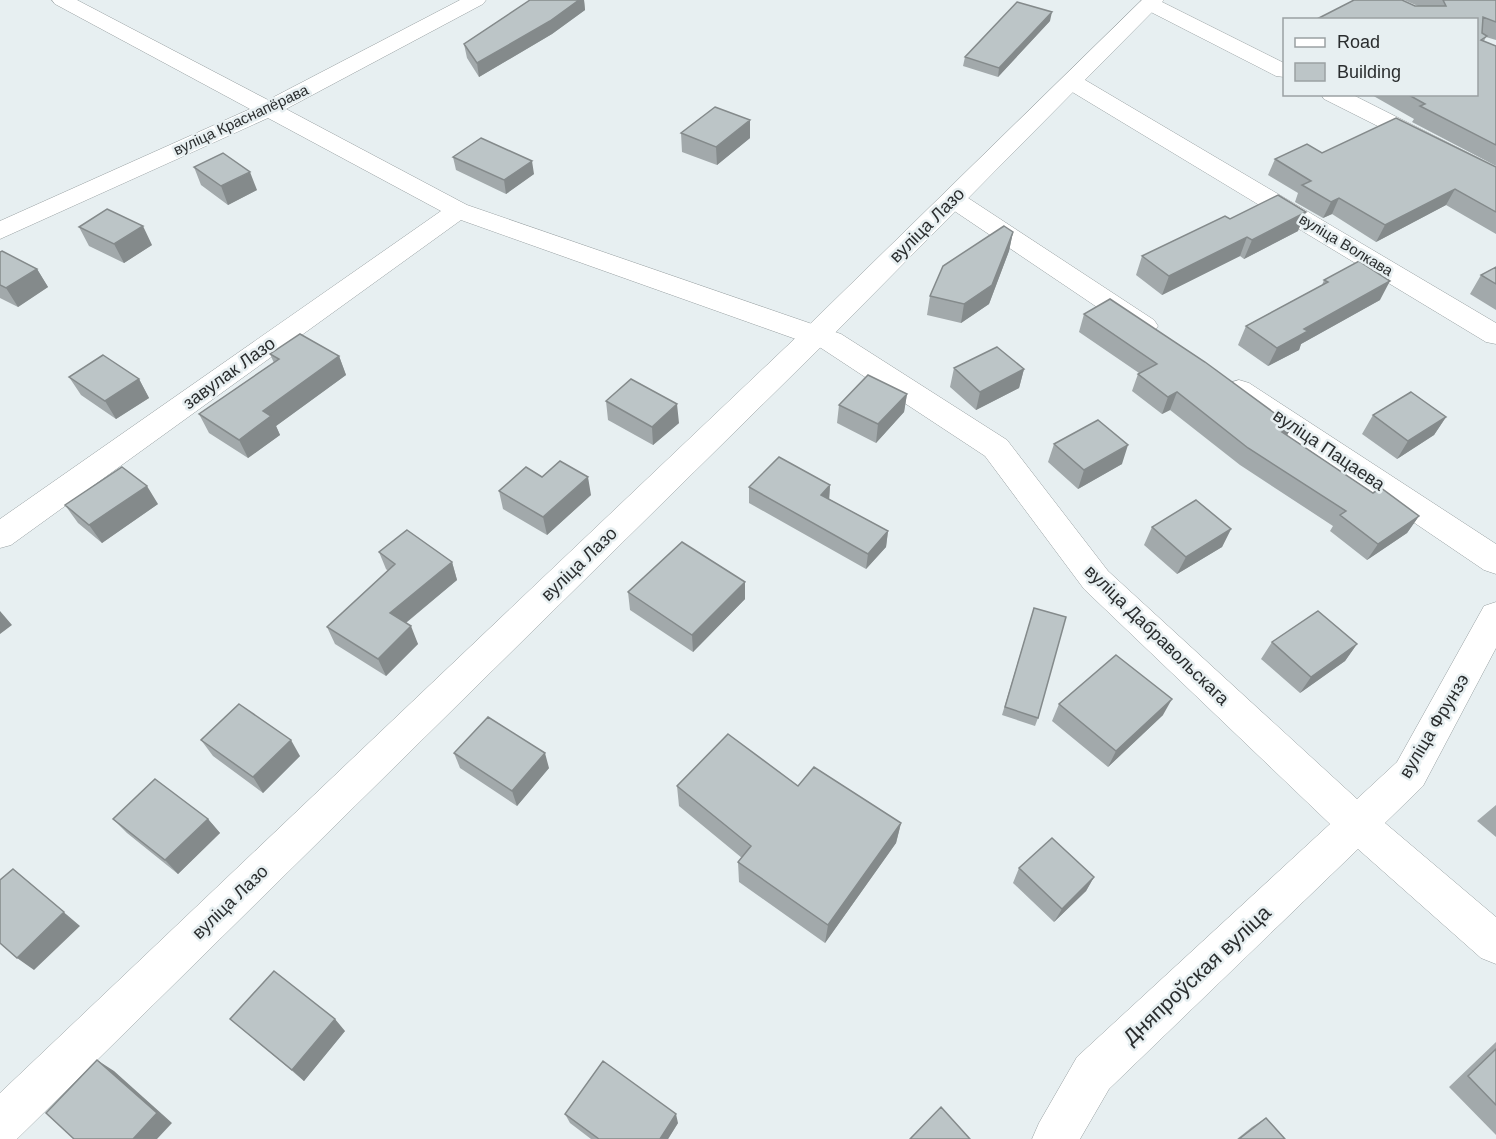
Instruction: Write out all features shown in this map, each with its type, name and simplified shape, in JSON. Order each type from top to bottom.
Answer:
[{"type":"street","name":"вуліца Краснапёрава","points":[[0,231],[269,110],[476,0]]},
{"type":"street","name":"вуліца Дабравольскага","points":[[74,2],[269,110],[458,210],[817,334],[996,448],[1096,580],[1357,824],[1496,944]]},
{"type":"street","points":[[1152,2],[1283,70]]},
{"type":"street","name":"вуліца Лазо","points":[[0,1124],[817,334],[1152,2]]},
{"type":"street","name":"вуліца Волкава","points":[[1072,82],[1496,335]]},
{"type":"street","points":[[1336,96],[1496,176]]},
{"type":"street","points":[[953,199],[1161,338]]},
{"type":"street","name":"завулак Лазо","points":[[0,536],[458,210]]},
{"type":"street","name":"вуліца Пацаева","points":[[1220,377],[1496,561]]},
{"type":"street","name":"вуліца Фрунзэ","points":[[1357,824],[1410,774],[1496,616]]},
{"type":"street","name":"Дняпроўская вуліца","points":[[1055,1139],[1093,1073],[1357,824]]},
{"type":"building","points":[[530,0],[579,0],[550,21],[477,63],[464,44]]},
{"type":"building","points":[[1354,0],[1402,0],[1415,6],[1446,6],[1443,0],[1496,0],[1496,22],[1483,17],[1482,33],[1487,36],[1481,40],[1496,46],[1496,145],[1420,106],[1425,104],[1411,96],[1478,96],[1478,18],[1319,18]]},
{"type":"building","points":[[1017,2],[1052,12],[999,68],[965,57]]},
{"type":"building","points":[[715,107],[750,120],[716,147],[681,133]]},
{"type":"building","points":[[1396,118],[1496,167],[1496,212],[1455,189],[1385,225],[1339,198],[1331,202],[1302,185],[1311,181],[1275,159],[1307,144],[1322,153]]},
{"type":"building","points":[[481,138],[532,161],[504,180],[453,157]]},
{"type":"building","points":[[223,153],[250,172],[221,186],[194,167]]},
{"type":"building","points":[[1278,195],[1306,212],[1252,240],[1247,237],[1169,276],[1142,256],[1225,216],[1230,219]]},
{"type":"building","points":[[107,209],[143,226],[114,244],[79,227]]},
{"type":"building","points":[[1004,226],[1013,232],[992,285],[964,304],[930,296],[943,266]]},
{"type":"building","points":[[0,252],[37,269],[6,288],[0,285]]},
{"type":"building","points":[[1359,261],[1390,281],[1304,329],[1308,331],[1277,348],[1246,326],[1328,282],[1324,280]]},
{"type":"building","points":[[1496,267],[1496,284],[1481,275]]},
{"type":"building","points":[[1110,299],[1205,362],[1292,426],[1282,432],[1373,493],[1381,488],[1419,516],[1378,544],[1340,515],[1346,511],[1248,448],[1177,392],[1168,397],[1138,374],[1157,364],[1084,314]]},
{"type":"building","points":[[300,334],[339,356],[263,411],[271,416],[239,440],[199,414],[279,359],[270,354]]},
{"type":"building","points":[[997,347],[1024,369],[980,392],[954,368]]},
{"type":"building","points":[[103,355],[139,379],[105,401],[69,377]]},
{"type":"building","points":[[868,375],[907,394],[878,424],[839,405]]},
{"type":"building","points":[[631,379],[677,404],[652,427],[606,401]]},
{"type":"building","points":[[1411,392],[1446,417],[1408,441],[1373,415]]},
{"type":"building","points":[[1098,420],[1128,445],[1084,470],[1054,444]]},
{"type":"building","points":[[779,457],[830,485],[821,495],[888,531],[868,554],[749,487]]},
{"type":"building","points":[[560,461],[588,477],[543,517],[499,491],[526,467],[542,477]]},
{"type":"building","points":[[122,467],[147,486],[89,525],[65,505]]},
{"type":"building","points":[[1196,500],[1231,529],[1186,557],[1152,527]]},
{"type":"building","points":[[407,530],[452,562],[390,613],[411,626],[378,659],[327,627],[395,564],[379,552]]},
{"type":"building","points":[[682,542],[745,582],[692,635],[628,592]]},
{"type":"building","points":[[1034,608],[1066,617],[1038,718],[1005,707]]},
{"type":"building","points":[[1318,611],[1357,644],[1311,677],[1272,642]]},
{"type":"building","points":[[1116,655],[1172,699],[1116,751],[1059,704]]},
{"type":"building","points":[[239,704],[291,740],[253,777],[201,740]]},
{"type":"building","points":[[488,717],[545,753],[512,791],[454,753]]},
{"type":"building","points":[[728,734],[798,786],[814,767],[901,823],[828,925],[738,862],[751,846],[677,786]]},
{"type":"building","points":[[155,779],[208,819],[165,860],[113,819]]},
{"type":"building","points":[[1052,838],[1094,877],[1062,909],[1019,868]]},
{"type":"building","points":[[13,869],[64,912],[17,958],[0,943],[0,880]]},
{"type":"building","points":[[274,971],[335,1019],[292,1070],[230,1019]]},
{"type":"building","points":[[1496,1049],[1496,1105],[1468,1076]]},
{"type":"building","points":[[97,1060],[157,1113],[133,1139],[74,1139],[46,1113]]},
{"type":"building","points":[[603,1061],[676,1114],[660,1139],[599,1139],[565,1114]]},
{"type":"building","points":[[941,1107],[970,1139],[910,1139]]},
{"type":"building","points":[[1266,1118],[1285,1139],[1239,1139]]}]
